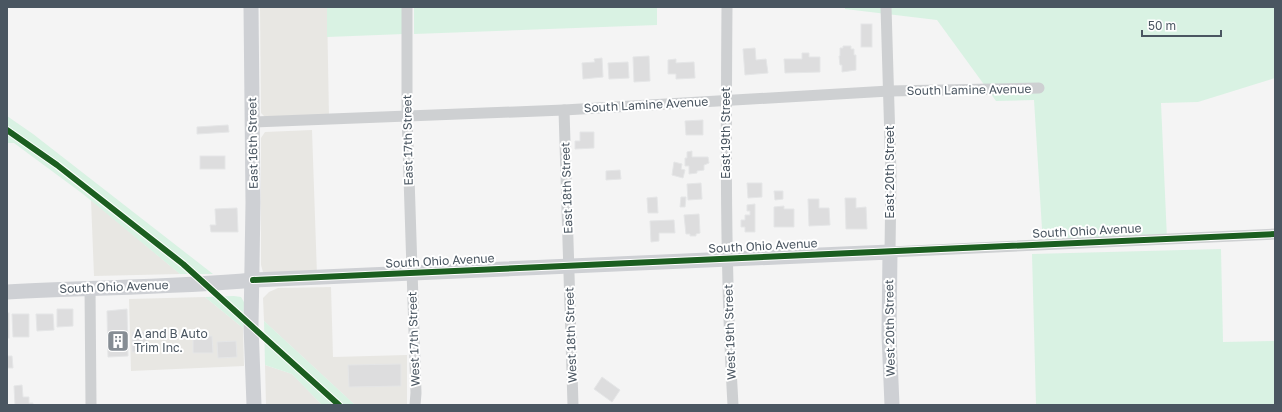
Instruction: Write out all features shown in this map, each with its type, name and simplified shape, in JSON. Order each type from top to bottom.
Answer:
[{"type":"street","name":"East 16th Street","points":[[251,7],[253,280],[251,326],[254,405]]},
{"type":"street","name":"East 17th Street","points":[[407,7],[407,115],[412,273]]},
{"type":"street","name":"East 19th Street","points":[[727,7],[727,259]]},
{"type":"street","name":"East 20th Street","points":[[886,7],[892,175],[890,252]]},
{"type":"street","name":"South Lamine Avenue","points":[[252,122],[564,110],[889,91],[1039,88]]},
{"type":"street","name":"East 18th Street","points":[[564,110],[569,266]]},
{"type":"street","name":"South Ohio Avenue","points":[[7,292],[90,287],[201,284],[253,280],[1275,234]]},
{"type":"street","name":"West 20th Street","points":[[890,252],[889,335],[892,405]]},
{"type":"street","name":"West 19th Street","points":[[727,259],[733,405]]},
{"type":"street","name":"West 18th Street","points":[[569,266],[573,405]]},
{"type":"street","name":"West 17th Street","points":[[412,273],[416,393],[415,405]]},
{"type":"street","points":[[90,287],[91,405]]},
{"type":"shaded area","points":[[260,7],[327,7],[329,117],[267,119],[261,113]]},
{"type":"shaded area","points":[[312,130],[317,275],[263,272],[261,265],[261,138],[265,132]]},
{"type":"shaded area","points":[[91,200],[180,274],[94,276]]},
{"type":"shaded area","points":[[331,287],[333,357],[407,355],[407,405],[355,405],[264,321],[263,298],[269,292],[278,288]]},
{"type":"shaded area","points":[[205,297],[243,328],[244,366],[131,371],[129,299]]},
{"type":"shaded area","points":[[265,365],[292,374],[322,405],[266,405]]},
{"type":"green space","points":[[327,7],[403,7],[404,34],[327,37]]},
{"type":"green space","points":[[414,7],[657,7],[657,25],[414,34]]},
{"type":"green space","points":[[845,7],[1275,7],[1275,78],[1198,102],[1161,103],[1167,239],[1043,245],[1034,100],[996,101],[937,20],[845,9]]},
{"type":"green space","points":[[7,116],[33,134],[213,274],[180,274],[83,194],[14,143],[7,143]]},
{"type":"green space","points":[[1221,249],[1223,342],[1275,341],[1275,405],[1036,405],[1032,254]]},
{"type":"green space","points":[[205,297],[241,297],[244,302],[243,328]]},
{"type":"green space","points":[[264,321],[355,405],[322,405],[292,374],[265,365]]},
{"type":"building","points":[[861,24],[872,24],[872,47],[861,47]]},
{"type":"building","points":[[843,46],[851,46],[851,49],[854,49],[854,55],[856,55],[856,70],[842,72],[842,65],[840,65],[839,56],[840,48],[843,48]]},
{"type":"building","points":[[755,48],[756,60],[766,59],[768,73],[745,75],[743,49]]},
{"type":"building","points":[[802,53],[809,53],[809,57],[820,57],[820,72],[785,73],[784,59],[802,59]]},
{"type":"building","points":[[649,56],[650,81],[634,82],[633,57]]},
{"type":"building","points":[[602,58],[603,77],[583,79],[582,63],[595,62],[594,59]]},
{"type":"building","points":[[676,59],[676,63],[694,62],[695,78],[676,79],[676,74],[668,74],[668,60]]},
{"type":"building","points":[[628,62],[629,78],[609,79],[608,63]]},
{"type":"building","points":[[703,120],[703,135],[686,135],[685,121]]},
{"type":"building","points":[[228,125],[229,132],[197,134],[197,127]]},
{"type":"building","points":[[580,132],[594,132],[594,148],[575,149],[575,141],[580,141]]},
{"type":"building","points":[[692,151],[692,157],[708,157],[709,163],[704,165],[704,170],[689,174],[689,166],[685,166],[685,158],[687,158],[687,152]]},
{"type":"building","points":[[200,156],[225,156],[225,169],[200,169]]},
{"type":"building","points":[[674,162],[682,164],[681,169],[685,170],[683,178],[672,175]]},
{"type":"building","points":[[620,170],[621,179],[606,180],[606,171]]},
{"type":"building","points":[[701,183],[702,199],[688,200],[687,184]]},
{"type":"building","points":[[747,183],[762,183],[762,197],[748,198]]},
{"type":"building","points":[[774,191],[783,191],[783,199],[775,200]]},
{"type":"building","points":[[657,197],[658,213],[648,213],[647,198]]},
{"type":"building","points":[[681,197],[686,197],[685,207],[680,207]]},
{"type":"building","points":[[845,198],[856,198],[856,208],[866,207],[867,229],[846,229]]},
{"type":"building","points":[[808,199],[819,199],[819,208],[829,208],[830,225],[809,226]]},
{"type":"building","points":[[755,204],[755,232],[745,232],[745,227],[741,227],[741,220],[745,220],[745,215],[750,215],[750,211],[747,211],[747,205]]},
{"type":"building","points":[[784,206],[784,209],[794,209],[794,227],[774,227],[774,207]]},
{"type":"building","points":[[237,208],[238,232],[211,232],[210,225],[216,225],[215,209]]},
{"type":"building","points":[[699,214],[700,233],[696,234],[696,236],[686,234],[684,215]]},
{"type":"building","points":[[674,220],[675,233],[659,233],[659,241],[651,242],[650,221]]},
{"type":"building","points":[[57,309],[73,309],[73,326],[57,327]]},
{"type":"building","name":"A and B Auto Trim Inc.","points":[[127,309],[128,356],[108,357],[107,311]]},
{"type":"building","points":[[7,313],[9,313],[9,338],[7,338]]},
{"type":"building","points":[[12,314],[29,314],[29,337],[13,337]]},
{"type":"building","points":[[36,314],[53,314],[54,330],[37,331]]},
{"type":"building","points":[[132,332],[147,332],[147,352],[132,352]]},
{"type":"building","points":[[193,336],[212,336],[213,353],[193,353]]},
{"type":"building","points":[[236,341],[237,357],[218,358],[217,342]]},
{"type":"building","points":[[7,356],[12,356],[13,368],[7,368]]},
{"type":"building","points":[[401,364],[401,386],[349,387],[348,365]]},
{"type":"building","points":[[602,377],[620,390],[612,402],[594,389]]},
{"type":"building","points":[[22,385],[23,397],[29,397],[29,403],[33,403],[33,405],[15,405],[14,386]]},
{"type":"cycle path","points":[[7,130],[57,165],[183,264],[339,405]]},
{"type":"cycle path","points":[[253,280],[1275,234]]},
{"type":"place","name":"A and B Auto Trim Inc.","points":[[118,341]]}]
